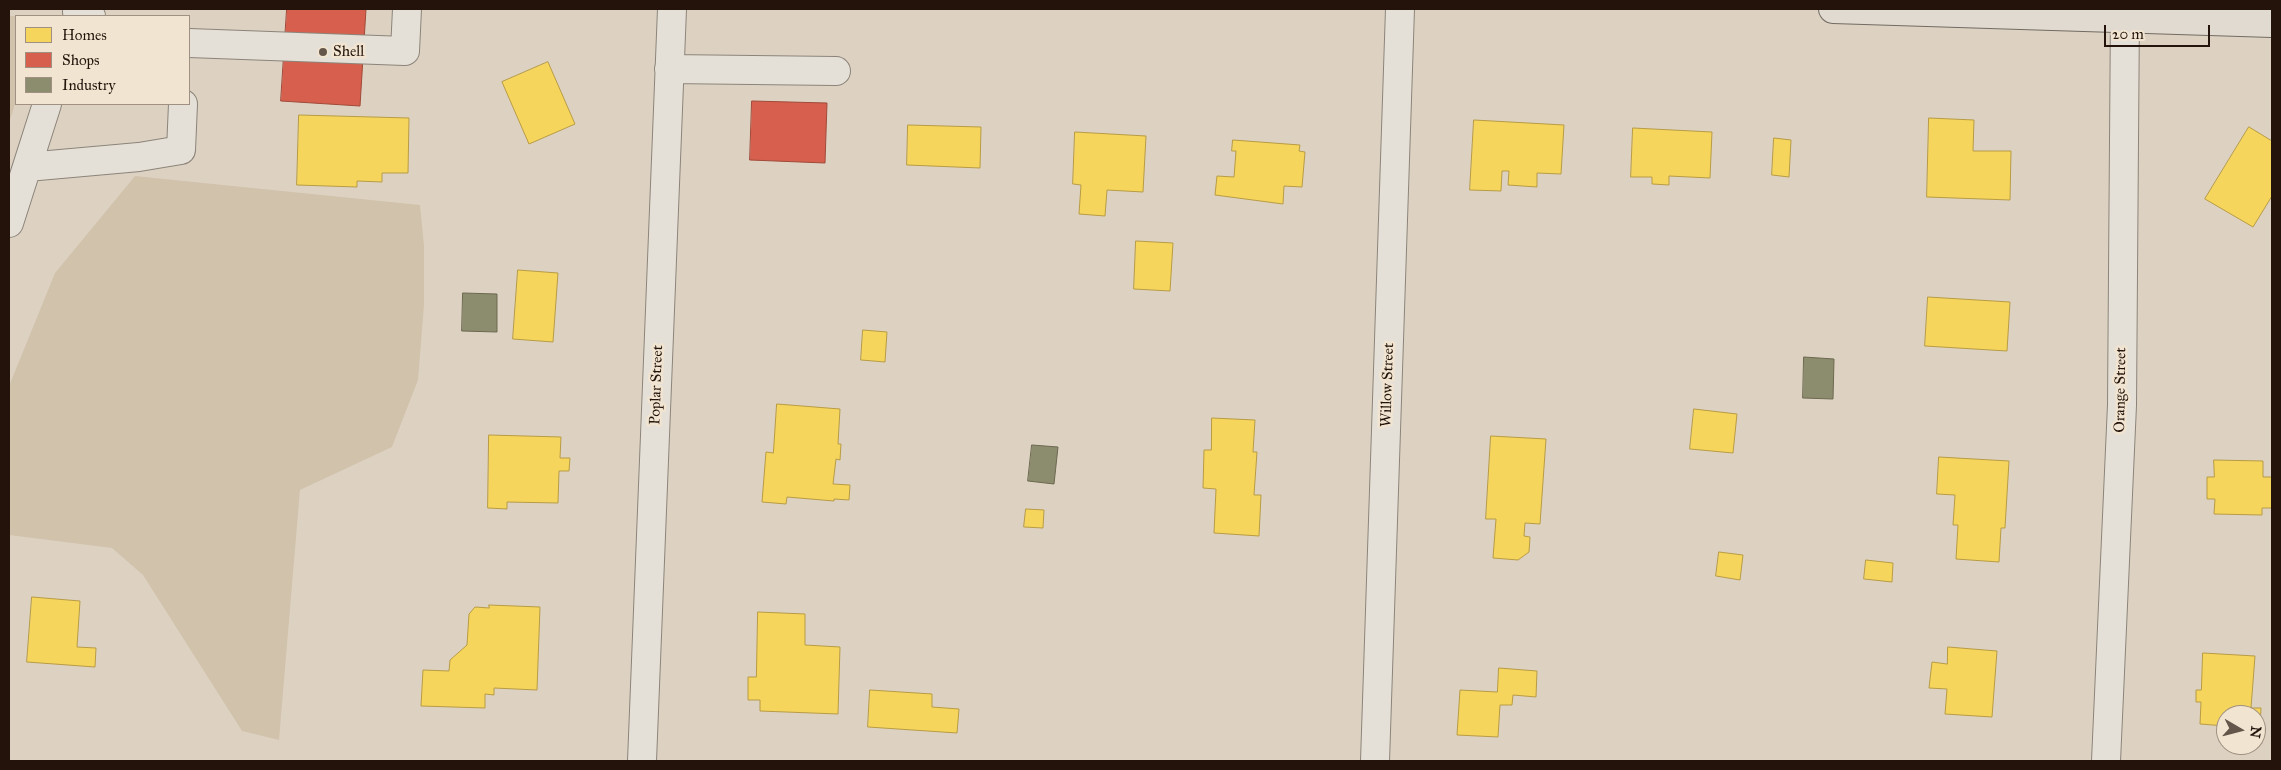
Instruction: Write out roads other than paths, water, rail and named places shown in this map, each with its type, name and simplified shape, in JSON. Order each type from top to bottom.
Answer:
[{"type":"main road","points":[[1833,9],[2125,13],[2272,23]]},
{"type":"street","points":[[190,43],[405,51],[406,9]]},
{"type":"street","name":"Poplar Street","points":[[642,761],[672,9]]},
{"type":"street","name":"Willow Street","points":[[1375,761],[1400,9]]},
{"type":"street","name":"Orange Street","points":[[2106,761],[2122,405],[2125,13]]},
{"type":"street","points":[[670,69],[836,71]]},
{"type":"street","points":[[9,223],[47,105]]},
{"type":"street","points":[[27,168],[139,157],[181,150],[183,105]]},
{"type":"place","name":"Shell","points":[[323,52]]}]
